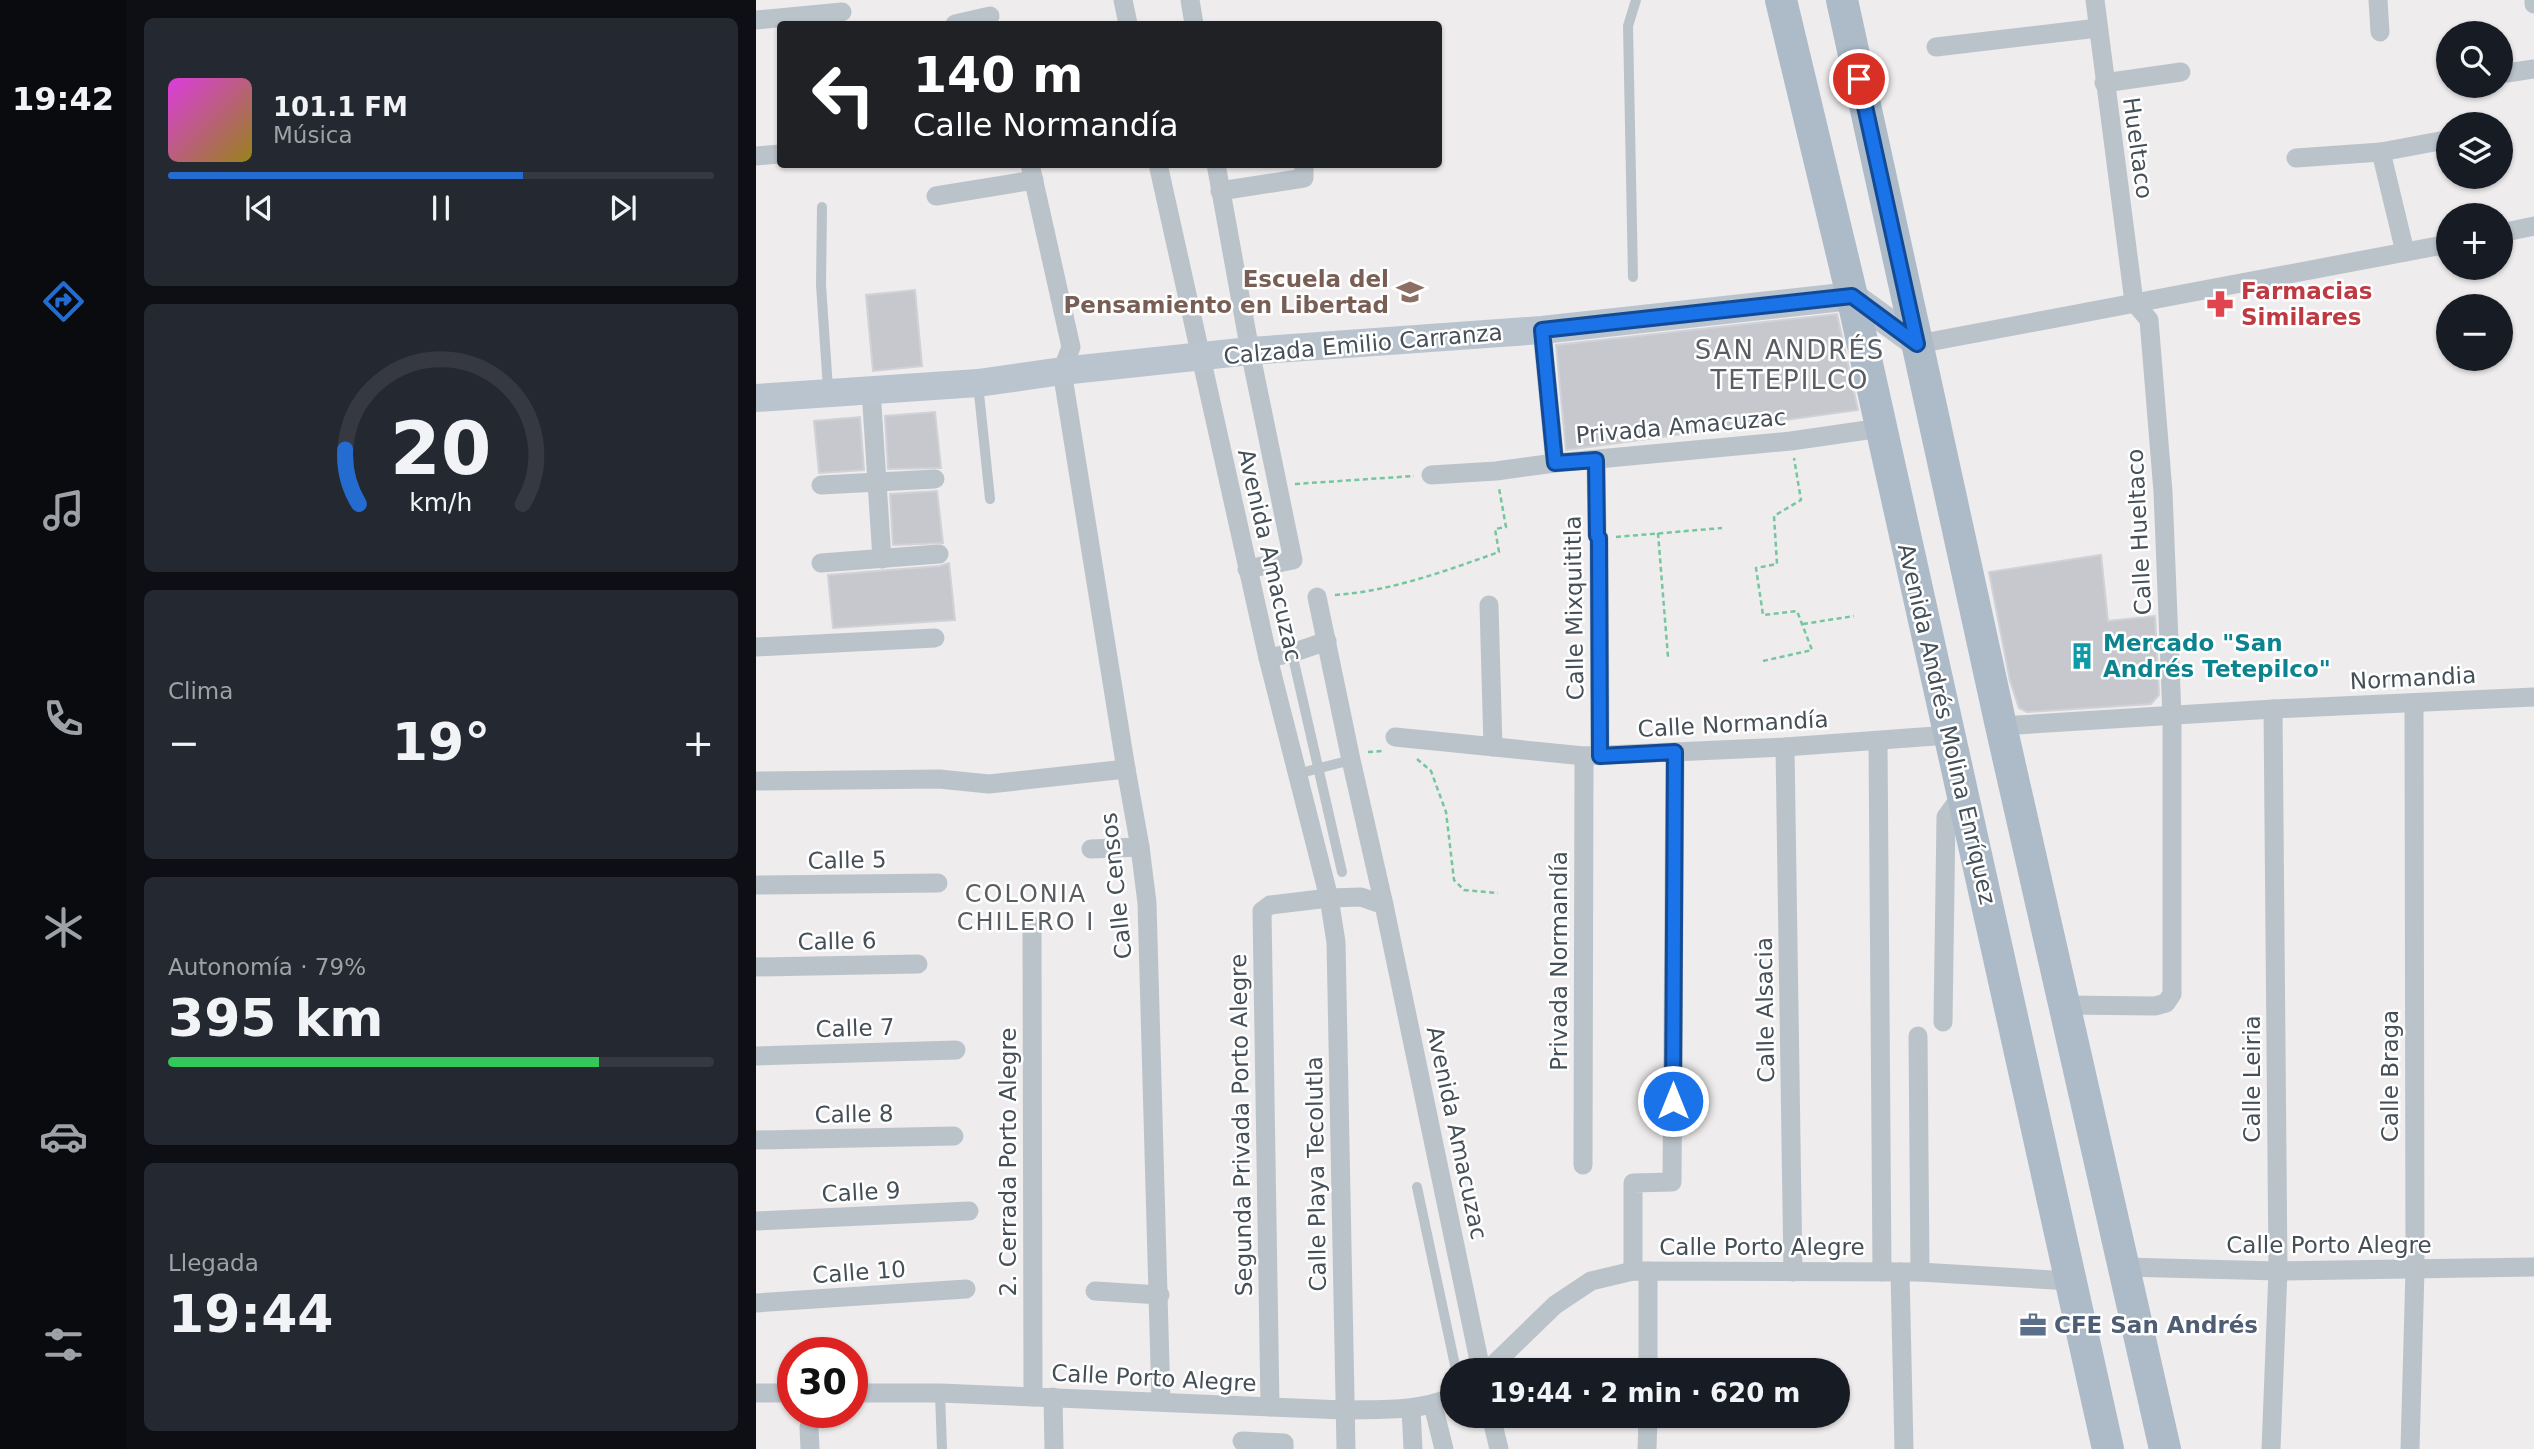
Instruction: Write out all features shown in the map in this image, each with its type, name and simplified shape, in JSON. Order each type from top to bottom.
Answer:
[{"type":"main road","name":"Avenida Andrés Molina Enríquez","points":[[1781,0],[1852,296],[2108,1449]]},
{"type":"main road","points":[[1842,0],[2001,726],[2165,1449]]},
{"type":"street","points":[[1123,0],[1127,21]]},
{"type":"street","points":[[1190,0],[1194,21]]},
{"type":"street","name":"Hueltaco","points":[[2095,0],[2134,302]]},
{"type":"street","points":[[2378,0],[2380,32]]},
{"type":"street","points":[[756,20],[842,12]]},
{"type":"street","points":[[962,21],[990,13]]},
{"type":"street","points":[[1936,47],[2098,28]]},
{"type":"street","points":[[2513,72],[2534,68]]},
{"type":"street","points":[[2104,83],[2181,72]]},
{"type":"street","points":[[2296,158],[2381,152],[2436,142]]},
{"type":"street","points":[[2381,152],[2405,252]]},
{"type":"street","points":[[756,156],[777,154]]},
{"type":"street","name":"Avenida Amacuzac","points":[[1159,168],[1247,569],[1329,898]]},
{"type":"street","name":"Avenida Amacuzac","points":[[1217,168],[1276,486],[1293,560],[1247,569]]},
{"type":"street","points":[[1220,191],[1304,178],[1304,168]]},
{"type":"street","points":[[936,196],[1032,172],[1071,347],[1062,371]]},
{"type":"street","points":[[2513,230],[2534,226]]},
{"type":"street","points":[[1852,296],[1917,344],[2436,246]]},
{"type":"street","name":"Calzada Emilio Carranza","points":[[756,398],[978,383],[1062,371],[1250,351],[1542,330],[1852,296]]},
{"type":"street","name":"Calle Hueltaco","points":[[2066,1005],[2155,1006],[2166,1003],[2172,994],[2172,716],[2163,492],[2149,320],[2134,302]]},
{"type":"street","points":[[1542,330],[1555,463]]},
{"type":"street","name":"Calle Censos","points":[[1062,371],[1147,903],[1161,1401]]},
{"type":"street","points":[[871,390],[882,559]]},
{"type":"street","name":"Privada Amacuzac","points":[[1431,475],[1496,471],[1791,441],[1881,428]]},
{"type":"street","name":"Calle Mixquititla","points":[[1592,756],[1599,538],[1596,460]]},
{"type":"street","points":[[821,485],[935,479]]},
{"type":"street","points":[[821,563],[939,554]]},
{"type":"street","name":"Avenida Amacuzac","points":[[1317,597],[1478,1358]]},
{"type":"street","points":[[1489,606],[1493,747]]},
{"type":"street","points":[[756,647],[935,638]]},
{"type":"street","points":[[1268,658],[1327,641]]},
{"type":"street","name":"Normandia","points":[[2001,726],[2273,709],[2534,697]]},
{"type":"street","name":"Calle Braga","points":[[2410,1449],[2415,1270],[2414,703]]},
{"type":"street","name":"Calle Leiria","points":[[2271,1449],[2278,1270],[2273,709]]},
{"type":"street","name":"Calle Normandía","points":[[1391,744],[1493,747],[1592,756],[1785,747],[1949,735]]},
{"type":"street","points":[[1878,741],[1891,1272],[1904,1449]]},
{"type":"street","name":"Calle Alsacia","points":[[1785,747],[1793,1272]]},
{"type":"street","points":[[1647,1358],[1633,1183],[1672,1182],[1675,752]]},
{"type":"street","name":"Privada Normandía","points":[[1583,1166],[1592,756]]},
{"type":"street","points":[[756,781],[939,779],[989,784],[1125,769]]},
{"type":"street","points":[[1943,1022],[1946,817],[1963,794]]},
{"type":"street","points":[[1091,849],[1140,847]]},
{"type":"street","name":"Calle 5","points":[[756,885],[938,883]]},
{"type":"street","points":[[1329,898],[1361,897],[1384,905]]},
{"type":"street","name":"Segunda Privada Porto Alegre","points":[[1270,1407],[1262,911],[1270,905],[1329,898]]},
{"type":"street","name":"Calle Playa Tecolutla","points":[[1329,898],[1336,942],[1346,1449]]},
{"type":"street","name":"2. Cerrada Porto Alegre","points":[[1032,926],[1033,1397]]},
{"type":"street","name":"Calle 6","points":[[756,967],[918,964]]},
{"type":"street","points":[[1919,1036],[1920,1272]]},
{"type":"street","name":"Calle 7","points":[[756,1056],[956,1050]]},
{"type":"street","name":"Calle 8","points":[[756,1140],[954,1136]]},
{"type":"street","name":"Calle 9","points":[[756,1221],[969,1211]]},
{"type":"street","name":"Calle Porto Alegre","points":[[2125,1267],[2278,1270],[2534,1268]]},
{"type":"street","name":"Calle Porto Alegre","points":[[1500,1358],[1555,1305],[1591,1281],[1641,1271],[1920,1272],[2070,1281]]},
{"type":"street","name":"Calle 10","points":[[756,1303],[966,1289]]},
{"type":"street","points":[[1095,1291],[1160,1295]]},
{"type":"street","points":[[756,1393],[777,1393]]},
{"type":"street","name":"Calle Porto Alegre","points":[[868,1393],[940,1393],[1344,1409],[1411,1409],[1440,1402]]},
{"type":"street","points":[[1053,1397],[1054,1449]]},
{"type":"street","points":[[1433,1405],[1444,1449]]},
{"type":"street","points":[[1411,1409],[1413,1449]]},
{"type":"street","points":[[809,1428],[810,1449]]},
{"type":"street","points":[[1495,1428],[1499,1449]]},
{"type":"street","points":[[1647,1449],[1648,1428]]},
{"type":"street","points":[[1242,1441],[1283,1443],[1284,1449]]},
{"type":"lane","points":[[1633,277],[1628,26],[1636,0]]},
{"type":"lane","points":[[821,207],[821,285],[828,393]]},
{"type":"lane","points":[[978,383],[990,499]]},
{"type":"lane","points":[[1292,653],[1342,872]]},
{"type":"lane","points":[[1296,774],[1350,760]]},
{"type":"lane","points":[[1417,1187],[1453,1358]]},
{"type":"lane","points":[[940,1393],[942,1449]]},
{"type":"path","points":[[1763,662],[1812,650],[1797,611],[1763,615],[1756,568],[1777,564],[1774,516],[1801,500],[1791,441]]},
{"type":"path","points":[[1317,597],[1364,593],[1429,577],[1499,552],[1495,529],[1506,527],[1496,471]]},
{"type":"path","points":[[1276,486],[1431,475]]},
{"type":"path","points":[[1599,538],[1722,528]]},
{"type":"path","points":[[1658,533],[1668,657]]},
{"type":"path","points":[[1803,624],[1854,616]]},
{"type":"path","points":[[1350,760],[1363,752],[1391,744]]},
{"type":"path","points":[[1416,758],[1431,772],[1446,812],[1454,880],[1464,890],[1498,893]]},
{"type":"building","points":[[915,290],[922,366],[873,371],[866,295]]},
{"type":"building","points":[[1837,314],[1858,410],[1566,450],[1556,345]]},
{"type":"building","points":[[935,412],[941,468],[888,469],[885,416]]},
{"type":"building","points":[[860,417],[864,470],[819,473],[814,421]]},
{"type":"building","points":[[937,491],[943,543],[893,545],[890,494]]},
{"type":"building","name":"Mercado \"San Andrés Tetepilco\"","points":[[2101,555],[2108,621],[2155,616],[2159,695],[2151,704],[2027,712],[2019,708],[2010,681],[1989,572]]},
{"type":"building","points":[[949,563],[955,620],[833,628],[828,575]]},
{"type":"place","name":"Escuela del Pensamiento en Libertad","points":[[1410,292]]},
{"type":"place","name":"Farmacias Similares","points":[[2220,304]]},
{"type":"place","name":"Mercado \"San Andrés Tetepilco\"","points":[[2082,656]]},
{"type":"place","name":"CFE San Andrés","points":[[2033,1325]]},
{"type":"district","name":"SAN ANDRÉS TETEPILCO","points":[[1790,365]]},
{"type":"district","name":"COLONIA CHILERO I","points":[[1026,908]]},
{"type":"route","points":[[1673,1101],[1675,752],[1600,756],[1596,460],[1555,463],[1542,330],[1852,296],[1917,344],[1859,79]]}]
